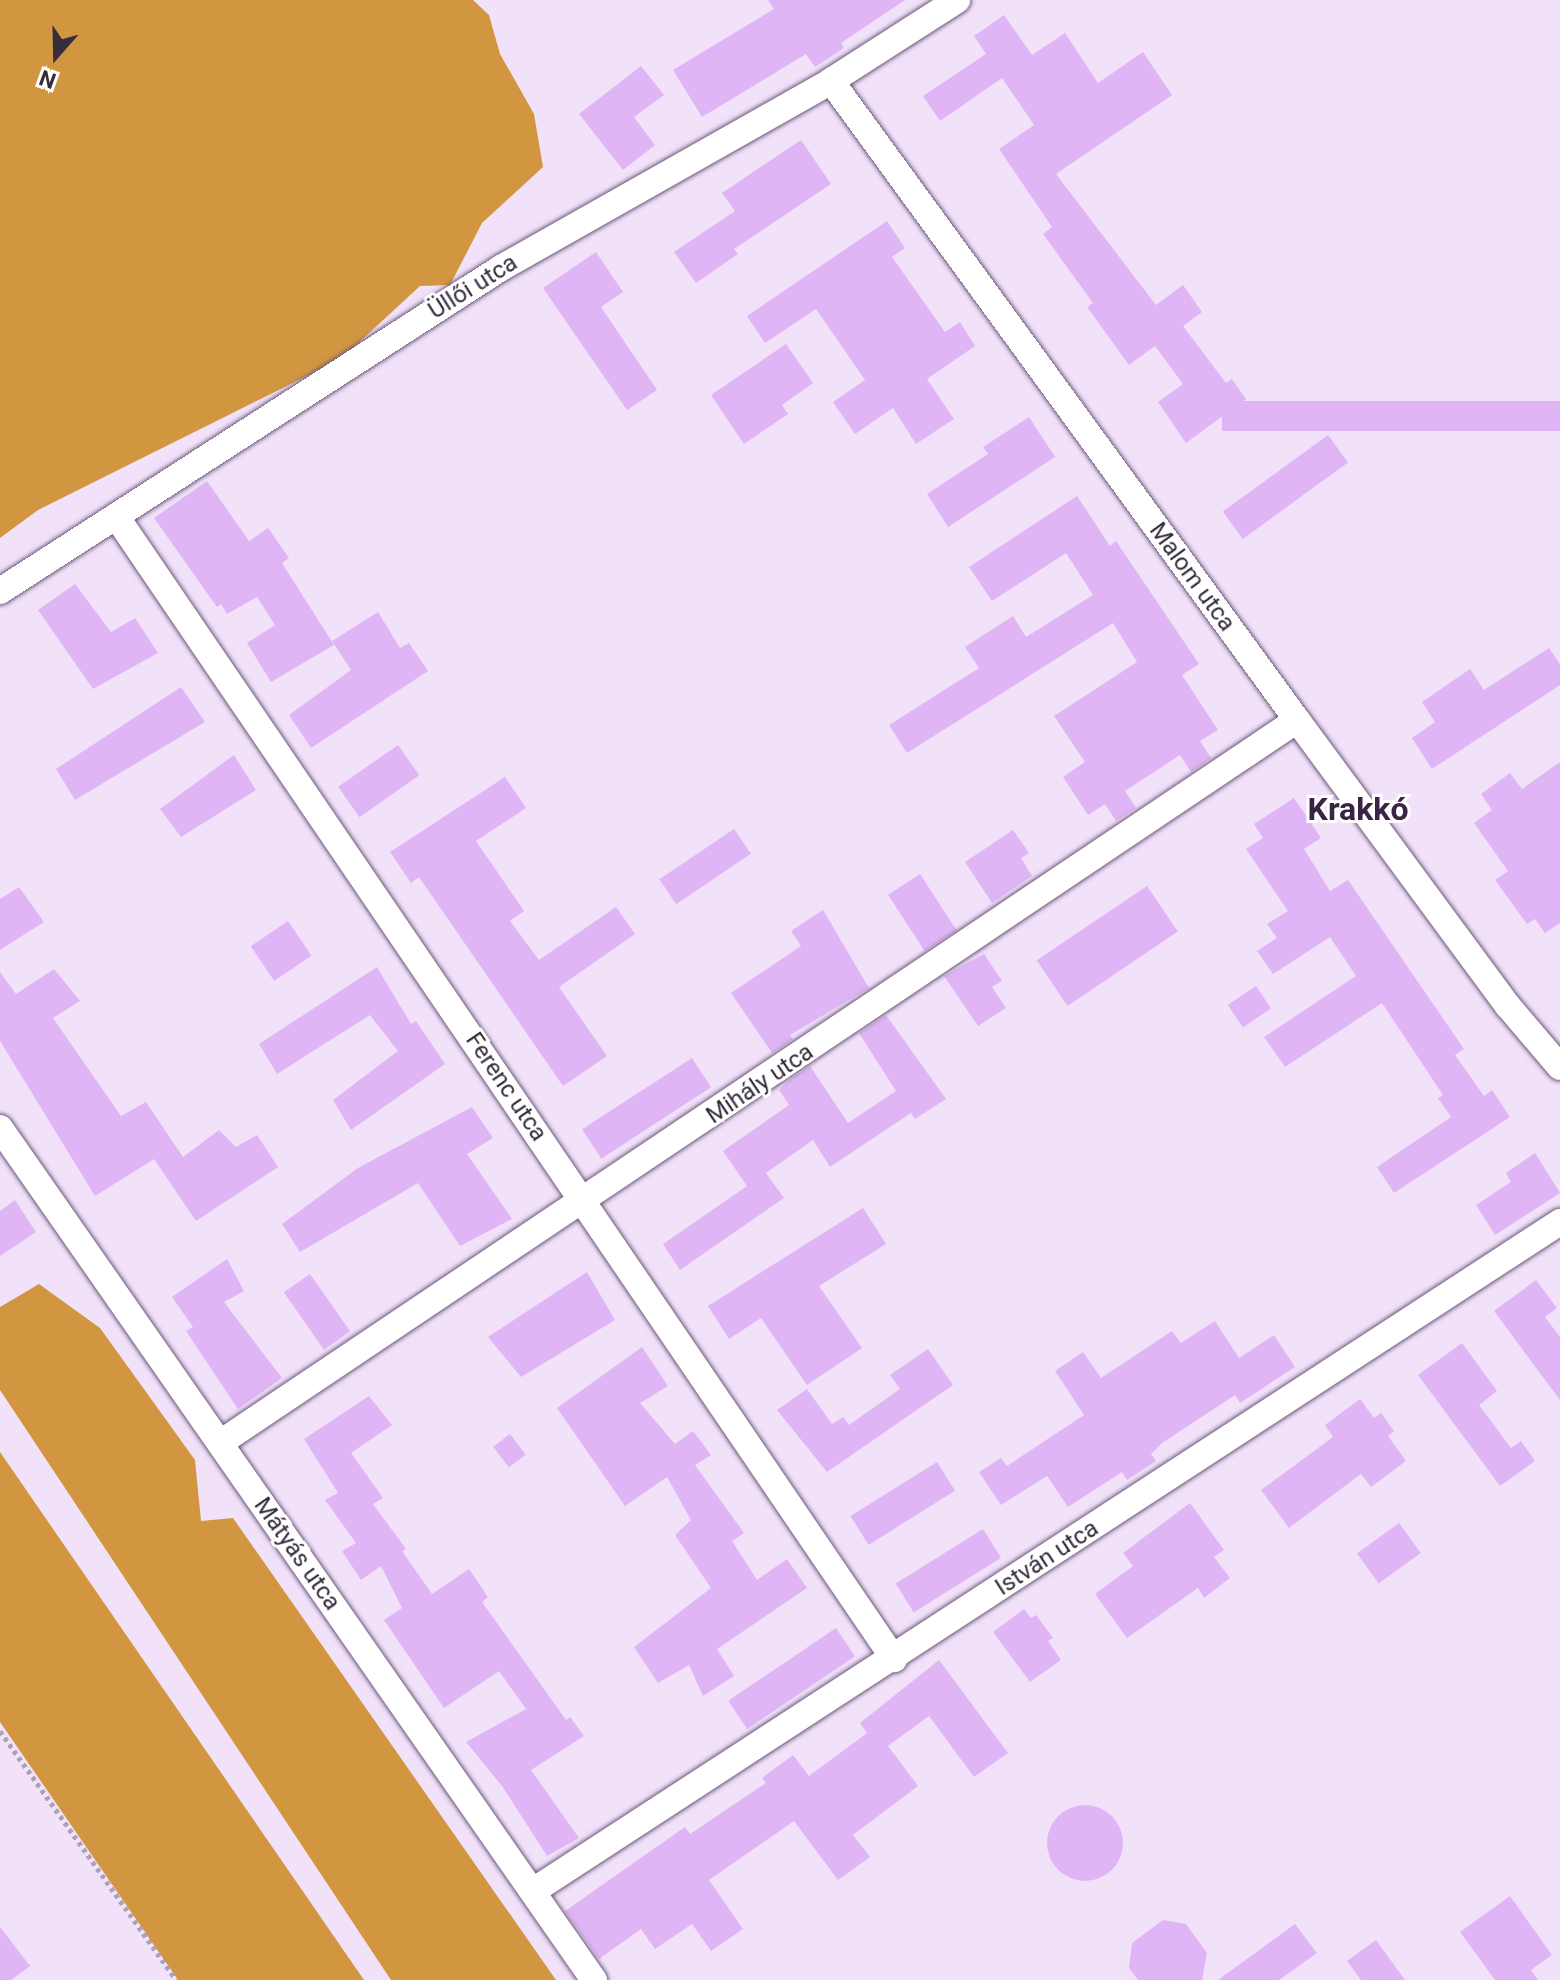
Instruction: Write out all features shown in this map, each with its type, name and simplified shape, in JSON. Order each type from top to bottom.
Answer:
[{"type":"street","name":"Üllői utca","points":[[0,591],[501,268],[831,81],[957,0]]},
{"type":"street","name":"Malom utca","points":[[831,81],[1508,1006],[1560,1067]]},
{"type":"street","name":"Ferenc utca","points":[[116,516],[894,1659]]},
{"type":"street","name":"Mihály utca","points":[[220,1443],[585,1202],[1297,720]]},
{"type":"street","name":"Mátyás utca","points":[[0,1128],[594,1980]]},
{"type":"street","name":"István utca","points":[[533,1891],[894,1659],[1560,1222]]},
{"type":"path","points":[[0,1731],[176,1980]]},
{"type":"shaded area","points":[[0,0],[473,0],[489,15],[500,54],[534,114],[543,167],[482,223],[450,285],[420,286],[341,359],[38,510],[0,538]]},
{"type":"shaded area","points":[[39,1284],[100,1328],[195,1460],[201,1521],[233,1518],[556,1980],[391,1980],[0,1390],[0,1307]]},
{"type":"shaded area","points":[[0,1452],[364,1980],[178,1980],[0,1722]]},
{"type":"building","points":[[768,0],[905,0],[841,43],[844,48],[815,67],[806,54],[702,117],[673,70],[774,9]]},
{"type":"building","points":[[1004,15],[1032,55],[1065,33],[1098,83],[1143,52],[1172,95],[1056,174],[1156,305],[1183,285],[1202,312],[1183,326],[1226,383],[1232,379],[1246,399],[1186,443],[1158,402],[1183,384],[1155,346],[1129,365],[1087,307],[1093,303],[1043,234],[1052,227],[999,149],[1034,125],[1002,78],[940,121],[923,96],[986,54],[974,36]]},
{"type":"building","points":[[641,66],[664,95],[634,117],[655,145],[623,170],[579,114]]},
{"type":"building","points":[[801,140],[831,184],[734,249],[738,254],[696,283],[674,252],[735,211],[722,193]]},
{"type":"building","points":[[887,221],[905,248],[892,257],[945,332],[960,322],[975,346],[927,379],[954,419],[916,444],[893,408],[855,434],[833,402],[865,380],[816,309],[765,343],[747,316]]},
{"type":"building","points":[[596,252],[623,292],[601,307],[657,390],[627,410],[543,288]]},
{"type":"building","points":[[786,344],[813,383],[782,405],[788,414],[744,444],[711,395]]},
{"type":"building","points":[[1222,401],[1560,401],[1560,431],[1222,431]]},
{"type":"building","points":[[1029,417],[1055,457],[948,527],[927,494],[988,454],[983,447]]},
{"type":"building","points":[[1328,435],[1348,463],[1243,539],[1223,511]]},
{"type":"building","points":[[207,481],[249,541],[268,528],[289,558],[282,563],[334,645],[271,682],[247,643],[275,625],[257,597],[227,614],[221,604],[217,607],[154,518]]},
{"type":"building","points":[[1077,496],[1110,546],[1116,541],[1199,664],[1182,675],[1218,730],[1200,741],[1211,758],[1191,772],[1180,755],[1125,791],[1136,808],[1116,821],[1105,804],[1088,815],[1063,777],[1085,762],[1054,716],[1137,662],[1113,623],[907,753],[889,725],[979,668],[965,647],[1013,616],[1026,637],[1093,595],[1066,553],[992,601],[969,567]]},
{"type":"building","points":[[75,584],[111,632],[135,618],[158,653],[93,689],[38,610]]},
{"type":"building","points":[[378,612],[400,648],[409,643],[428,671],[311,748],[289,715],[351,670],[332,641]]},
{"type":"building","points":[[1549,648],[1560,664],[1560,685],[1432,769],[1412,738],[1435,722],[1422,702],[1470,669],[1484,690]]},
{"type":"building","points":[[181,687],[205,722],[75,800],[56,769]]},
{"type":"building","points":[[398,745],[419,775],[359,817],[338,787]]},
{"type":"building","points":[[234,755],[256,790],[181,837],[160,809]]},
{"type":"building","points":[[1560,762],[1560,923],[1545,933],[1535,919],[1527,924],[1495,880],[1508,871],[1474,823],[1492,810],[1481,794],[1510,773],[1522,789]]},
{"type":"building","points":[[505,777],[526,808],[476,841],[524,911],[510,921],[539,960],[616,907],[635,934],[559,987],[607,1056],[563,1086],[419,877],[411,883],[390,852]]},
{"type":"building","points":[[1294,798],[1321,838],[1304,849],[1330,891],[1348,880],[1464,1049],[1455,1055],[1484,1096],[1492,1090],[1510,1117],[1394,1193],[1377,1167],[1451,1117],[1438,1098],[1443,1095],[1382,1003],[1285,1067],[1264,1037],[1356,976],[1330,937],[1273,974],[1257,951],[1277,938],[1267,924],[1288,911],[1246,849],[1263,838],[1254,824]]},
{"type":"building","points":[[734,829],[751,854],[676,904],[659,879]]},
{"type":"building","points":[[1013,830],[1029,853],[1021,858],[1032,876],[992,903],[965,862]]},
{"type":"building","points":[[920,874],[956,930],[925,951],[888,895]]},
{"type":"building","points":[[1147,886],[1178,932],[1067,1006],[1037,960]]},
{"type":"building","points":[[19,887],[44,922],[0,950],[0,899]]},
{"type":"building","points":[[823,910],[869,988],[790,1035],[793,1039],[772,1053],[731,993],[801,946],[791,931]]},
{"type":"building","points":[[288,921],[311,956],[274,981],[251,946]]},
{"type":"building","points":[[984,954],[1002,981],[992,987],[1006,1008],[978,1026],[944,976]]},
{"type":"building","points":[[377,967],[411,1024],[416,1021],[445,1064],[351,1130],[333,1100],[398,1051],[370,1015],[277,1074],[259,1044]]},
{"type":"building","points":[[54,969],[80,1001],[53,1018],[121,1116],[146,1102],[183,1157],[219,1130],[236,1147],[257,1135],[278,1167],[196,1221],[154,1159],[95,1196],[0,1041],[0,972],[16,994]]},
{"type":"building","points":[[1256,986],[1271,1008],[1243,1027],[1228,1005]]},
{"type":"building","points":[[886,1015],[946,1099],[915,1119],[911,1113],[830,1167],[813,1140],[766,1173],[784,1198],[680,1270],[663,1244],[747,1186],[723,1151],[789,1105],[779,1090],[789,1080],[810,1066],[848,1123],[896,1091],[859,1033]]},
{"type":"building","points":[[692,1058],[711,1087],[601,1159],[582,1129]]},
{"type":"building","points":[[472,1107],[493,1138],[467,1154],[512,1219],[460,1246],[418,1183],[300,1252],[282,1224],[358,1168]]},
{"type":"building","points":[[1535,1153],[1560,1193],[1495,1235],[1476,1205],[1511,1182],[1506,1173]]},
{"type":"building","points":[[15,1200],[36,1232],[0,1256],[0,1211]]},
{"type":"building","points":[[863,1208],[886,1244],[819,1286],[862,1348],[807,1385],[761,1318],[729,1339],[708,1306]]},
{"type":"building","points":[[227,1259],[244,1291],[224,1302],[282,1378],[238,1409],[186,1331],[193,1327],[172,1297]]},
{"type":"building","points":[[587,1272],[615,1320],[521,1377],[488,1337]]},
{"type":"building","points":[[310,1274],[350,1331],[324,1350],[284,1292]]},
{"type":"building","points":[[1536,1280],[1557,1308],[1545,1317],[1560,1337],[1560,1400],[1494,1311]]},
{"type":"building","points":[[1215,1321],[1239,1358],[1274,1335],[1295,1367],[1240,1403],[1235,1395],[1162,1443],[1151,1454],[1156,1461],[1127,1480],[1122,1472],[1068,1507],[1047,1476],[1001,1505],[979,1472],[1001,1458],[1007,1466],[1084,1415],[1055,1371],[1083,1352],[1101,1378],[1172,1331],[1181,1343]]},
{"type":"building","points":[[1462,1343],[1497,1391],[1479,1405],[1511,1448],[1521,1441],[1535,1461],[1500,1486],[1418,1375]]},
{"type":"building","points":[[642,1347],[668,1386],[640,1403],[675,1444],[693,1431],[711,1455],[695,1465],[744,1533],[732,1541],[757,1580],[787,1559],[807,1588],[717,1649],[734,1676],[703,1696],[689,1665],[658,1683],[634,1647],[711,1588],[675,1535],[691,1520],[667,1477],[625,1506],[557,1408]]},
{"type":"building","points":[[928,1349],[953,1385],[827,1472],[777,1410],[807,1389],[832,1424],[843,1417],[849,1425],[900,1389],[890,1375]]},
{"type":"building","points":[[369,1396],[392,1425],[351,1453],[383,1498],[373,1504],[406,1549],[402,1551],[432,1594],[469,1569],[488,1597],[482,1602],[566,1720],[570,1717],[584,1736],[531,1770],[579,1838],[547,1856],[502,1786],[466,1742],[526,1709],[499,1671],[444,1708],[384,1620],[402,1608],[381,1566],[361,1580],[342,1551],[356,1543],[325,1500],[338,1493],[304,1439]]},
{"type":"building","points":[[1360,1399],[1374,1418],[1381,1413],[1394,1431],[1388,1436],[1406,1461],[1371,1487],[1361,1474],[1289,1528],[1261,1490],[1333,1437],[1325,1425]]},
{"type":"building","points":[[510,1434],[526,1455],[509,1467],[493,1447]]},
{"type":"building","points":[[937,1462],[955,1491],[869,1545],[850,1516]]},
{"type":"building","points":[[1190,1503],[1224,1550],[1214,1557],[1230,1578],[1204,1598],[1198,1588],[1127,1638],[1095,1594],[1133,1566],[1123,1553]]},
{"type":"building","points":[[1399,1523],[1421,1553],[1379,1583],[1357,1554]]},
{"type":"building","points":[[983,1529],[1001,1558],[914,1612],[896,1584]]},
{"type":"building","points":[[1024,1609],[1031,1618],[1036,1615],[1053,1638],[1048,1641],[1061,1660],[1030,1682],[993,1632]]},
{"type":"building","points":[[836,1628],[855,1656],[747,1729],[728,1701]]},
{"type":"building","points":[[939,1660],[1008,1753],[974,1777],[929,1716],[888,1746],[918,1786],[853,1835],[870,1857],[838,1880],[794,1821],[709,1880],[743,1929],[711,1951],[692,1924],[655,1949],[641,1929],[599,1959],[565,1911],[685,1827],[690,1834],[766,1783],[762,1778],[793,1755],[809,1776],[867,1733],[860,1723]]},
{"type":"building","points":[[1085,1805],[1099,1808],[1112,1816],[1120,1829],[1123,1843],[1120,1857],[1112,1870],[1099,1878],[1085,1881],[1071,1878],[1058,1870],[1050,1857],[1047,1843],[1050,1829],[1058,1816],[1071,1808]]},
{"type":"building","points":[[1510,1896],[1552,1955],[1531,1970],[1538,1980],[1495,1980],[1460,1932]]},
{"type":"building","points":[[1163,1920],[1186,1924],[1207,1953],[1202,1980],[1138,1980],[1129,1968],[1132,1943]]},
{"type":"building","points":[[1295,1924],[1317,1953],[1279,1980],[1218,1980]]},
{"type":"building","points":[[0,1927],[30,1966],[11,1980],[0,1980]]},
{"type":"building","points":[[1376,1940],[1405,1980],[1361,1980],[1347,1961]]},
{"type":"district","name":"Krakkó","points":[[1358,809]]}]
